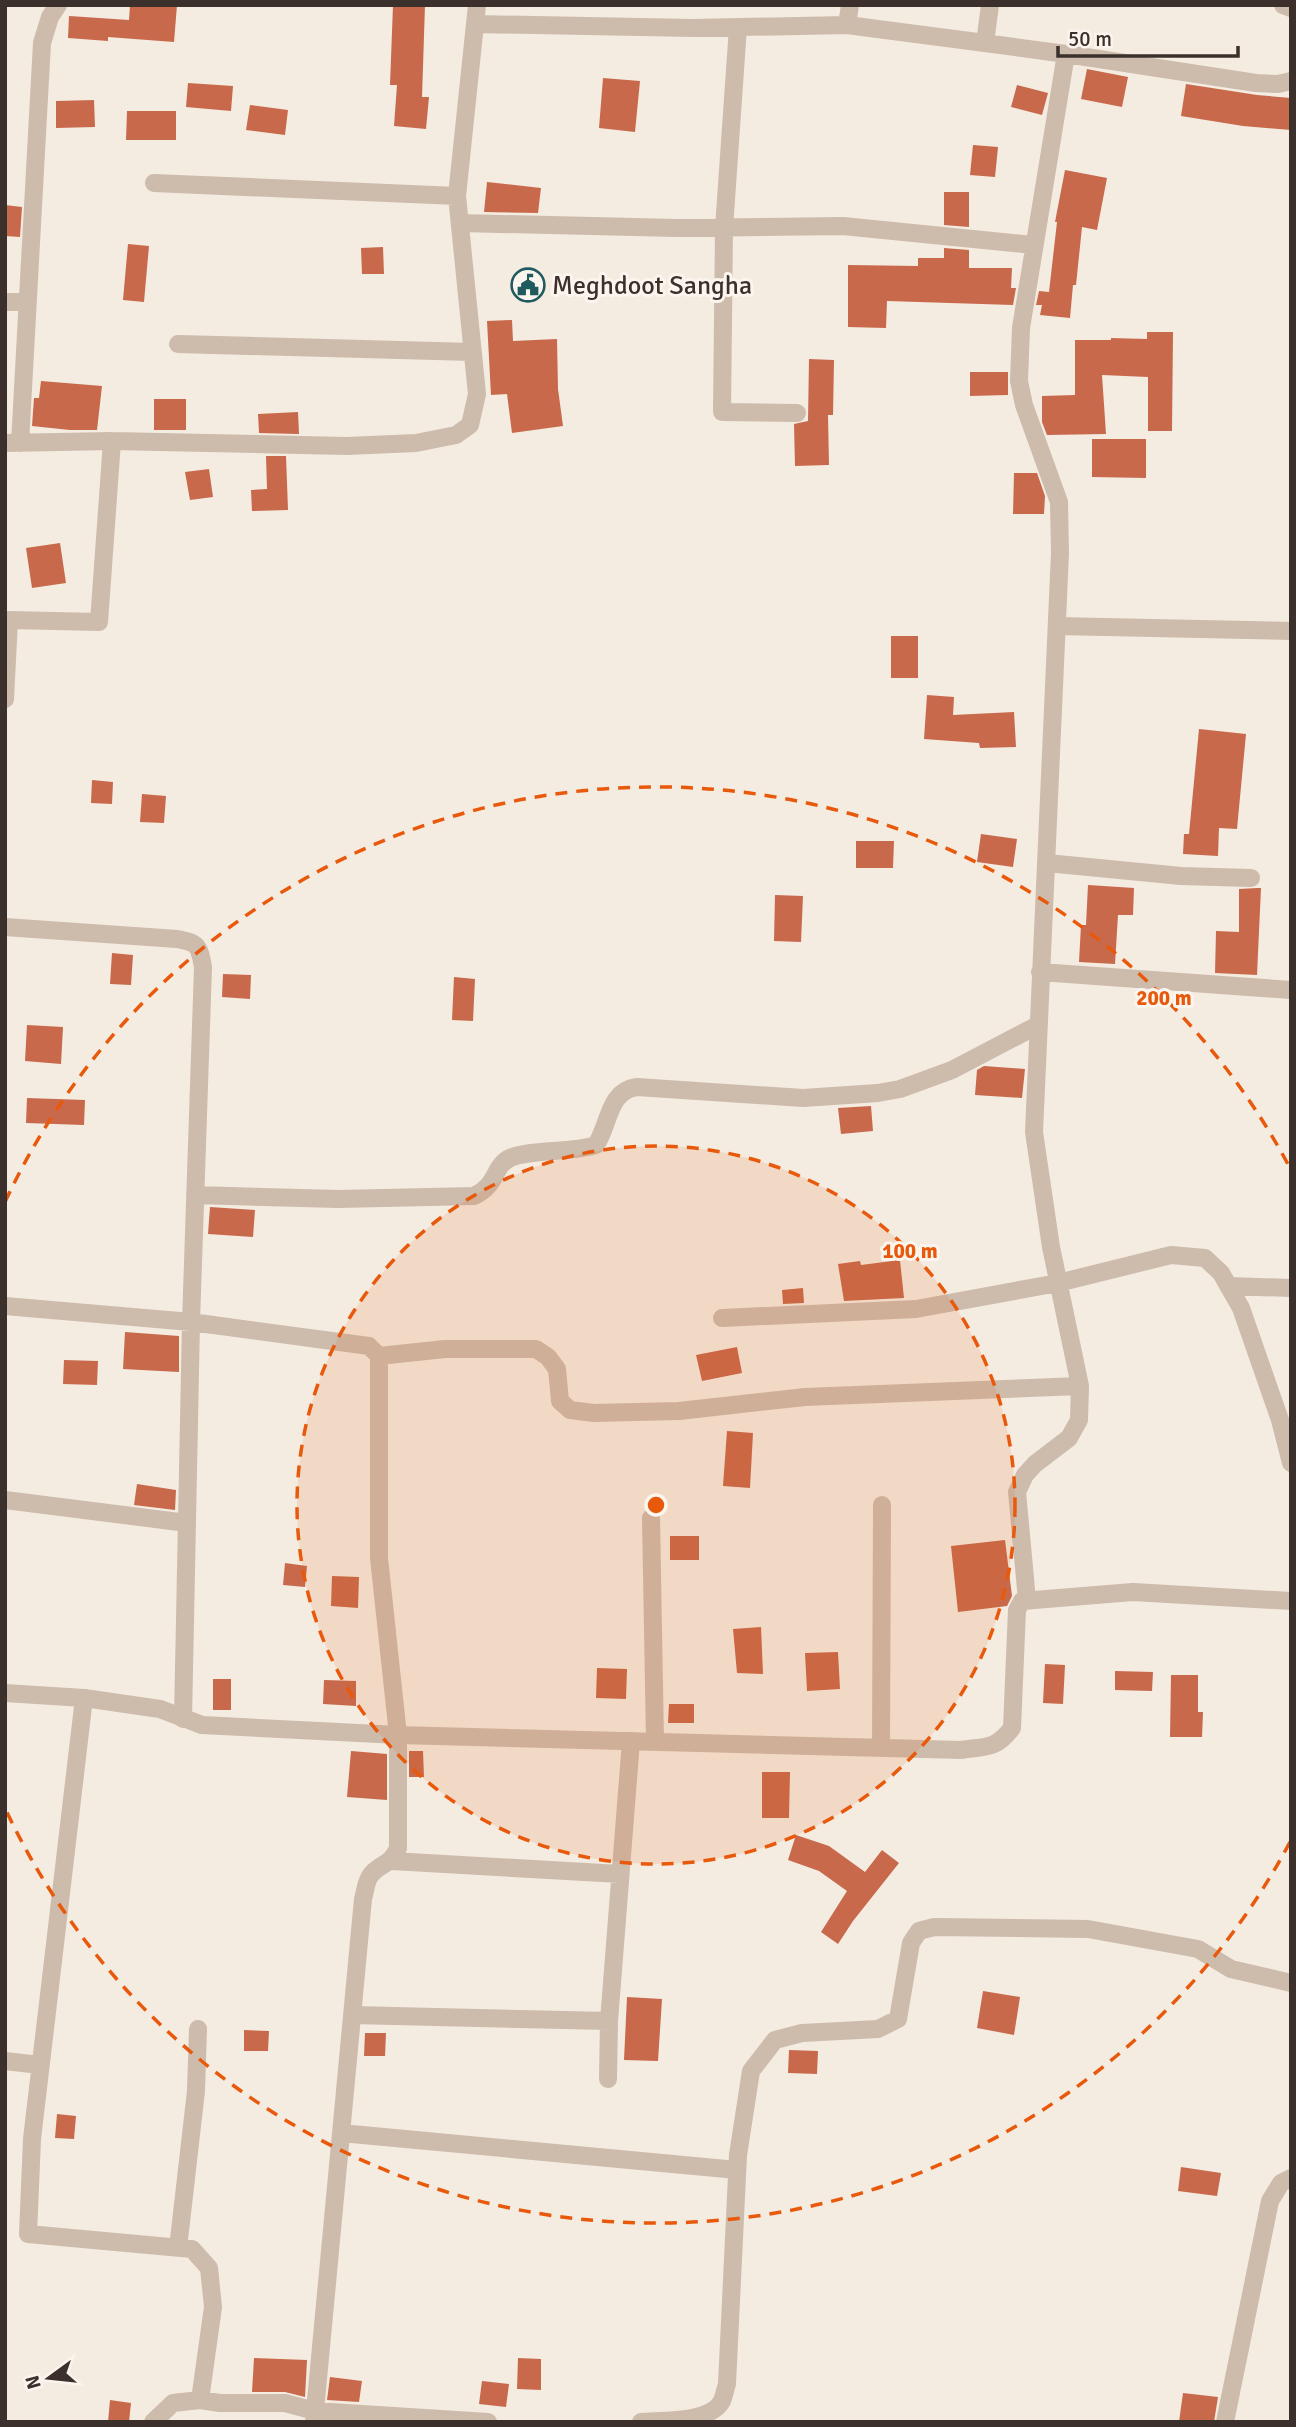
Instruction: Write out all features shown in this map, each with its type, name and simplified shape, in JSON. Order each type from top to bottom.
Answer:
[{"type":"street","points":[[58,5],[50,17],[42,43],[27,302],[13,443],[112,441],[322,447],[416,443],[456,435],[470,425],[477,394],[457,196],[477,5]]},
{"type":"street","points":[[847,25],[850,5]]},
{"type":"street","points":[[985,43],[990,5]]},
{"type":"street","points":[[1283,5],[1291,8]]},
{"type":"street","points":[[475,24],[738,27],[847,25],[1256,83],[1278,84],[1291,81]]},
{"type":"street","points":[[738,27],[724,228],[722,412],[797,413]]},
{"type":"street","points":[[1027,1600],[1017,1492],[1025,1475],[1035,1464],[1069,1438],[1079,1420],[1080,1386],[1058,1283],[1034,1132],[1060,553],[1059,502],[1018,381],[1021,328],[1033,245],[1066,54]]},
{"type":"street","points":[[154,183],[457,196]]},
{"type":"street","points":[[460,223],[724,228],[843,226],[1033,245]]},
{"type":"street","points":[[5,302],[27,302]]},
{"type":"street","points":[[178,344],[471,352]]},
{"type":"street","points":[[5,699],[9,620],[99,622],[112,441]]},
{"type":"street","points":[[1057,626],[1291,631]]},
{"type":"street","points":[[1047,863],[1181,876],[1251,878]]},
{"type":"street","points":[[5,927],[192,942],[197,945],[202,967],[183,1718]]},
{"type":"street","points":[[1040,972],[1291,990]]},
{"type":"street","points":[[195,1195],[338,1199],[474,1196],[486,1190],[502,1164],[513,1157],[579,1150],[596,1144],[604,1133],[616,1098],[626,1089],[637,1087],[803,1098],[878,1094],[952,1070],[1038,1025]]},
{"type":"street","points":[[722,1318],[916,1308],[1058,1283],[1171,1255],[1205,1258],[1221,1273],[1241,1308],[1280,1420],[1291,1464]]},
{"type":"street","points":[[1228,1286],[1291,1288]]},
{"type":"street","points":[[5,1306],[191,1322],[369,1346],[379,1356],[379,1558],[398,1735],[398,1848],[392,1861]]},
{"type":"street","points":[[379,1356],[445,1349],[536,1349],[548,1357],[556,1369],[560,1401],[570,1410],[594,1413],[679,1411],[806,1397],[1080,1386]]},
{"type":"street","points":[[5,1500],[187,1523]]},
{"type":"street","points":[[881,1747],[882,1505]]},
{"type":"street","points":[[652,1518],[655,1741]]},
{"type":"street","points":[[5,1693],[84,1698],[160,1709],[202,1726],[398,1735],[961,1750],[996,1745],[1012,1728],[1017,1610],[1022,1601],[1133,1592],[1291,1601]]},
{"type":"street","points":[[84,1698],[32,2139],[28,2234],[192,2249],[209,2268],[213,2308],[200,2400]]},
{"type":"street","points":[[608,2080],[609,2021],[631,1741]]},
{"type":"street","points":[[315,2416],[352,2015],[369,1877],[392,1861],[620,1874]]},
{"type":"street","points":[[641,2422],[709,2414],[721,2403],[727,2384],[737,2170],[751,2071],[775,2040],[802,2033],[878,2029],[898,2019],[911,1943],[919,1931],[934,1927],[1088,1930],[1198,1949],[1231,1969],[1291,1983]]},
{"type":"street","points":[[352,2015],[609,2021]]},
{"type":"street","points":[[178,2248],[196,2091],[198,2029]]},
{"type":"street","points":[[5,2061],[40,2065]]},
{"type":"street","points":[[341,2133],[737,2170]]},
{"type":"street","points":[[1225,2422],[1270,2201],[1281,2183],[1291,2178]]},
{"type":"street","points":[[153,2422],[173,2403],[200,2400],[220,2403],[285,2403],[315,2416],[488,2422]]},
{"type":"building","points":[[130,5],[177,5],[174,42],[108,37],[108,41],[68,38],[69,16],[129,20]]},
{"type":"building","points":[[393,5],[425,5],[422,97],[429,97],[426,129],[394,126],[397,85],[390,85]]},
{"type":"building","points":[[1087,69],[1128,77],[1122,107],[1081,99]]},
{"type":"building","points":[[603,78],[640,81],[635,132],[599,128]]},
{"type":"building","points":[[188,83],[233,86],[231,111],[186,107]]},
{"type":"building","points":[[1186,84],[1291,98],[1291,130],[1181,116]]},
{"type":"building","points":[[1017,85],[1048,93],[1042,115],[1011,107]]},
{"type":"building","points":[[94,100],[95,127],[56,128],[56,101]]},
{"type":"building","points":[[250,105],[288,110],[285,135],[246,130]]},
{"type":"building","points":[[127,111],[176,111],[176,140],[126,140]]},
{"type":"building","points":[[973,145],[998,147],[995,177],[970,175]]},
{"type":"building","points":[[1065,170],[1107,178],[1097,230],[1082,227],[1070,318],[1040,315],[1042,305],[1036,305],[1039,291],[1049,292],[1055,222]]},
{"type":"building","points":[[487,182],[541,188],[538,213],[484,212]]},
{"type":"building","points":[[944,192],[969,192],[969,227],[944,225]]},
{"type":"building","points":[[5,205],[22,207],[20,237],[5,236]]},
{"type":"building","points":[[128,244],[149,246],[144,302],[123,300]]},
{"type":"building","points":[[383,247],[384,274],[362,274],[361,248]]},
{"type":"building","points":[[944,248],[969,250],[969,268],[1012,268],[1011,288],[1016,288],[1013,305],[887,301],[886,328],[848,327],[848,265],[918,266],[918,258],[944,258]]},
{"type":"building","points":[[512,320],[513,341],[557,339],[558,389],[563,426],[512,433],[507,394],[491,395],[487,321]]},
{"type":"building","points":[[1147,332],[1173,332],[1172,431],[1148,431],[1148,377],[1102,375],[1106,434],[1047,435],[1042,422],[1042,396],[1075,395],[1075,340],[1147,339]]},
{"type":"building","points":[[809,359],[834,360],[833,415],[828,415],[829,465],[795,466],[794,424],[808,421]]},
{"type":"building","points":[[970,372],[1008,372],[1008,395],[970,396]]},
{"type":"building","points":[[41,381],[102,386],[97,430],[32,426],[34,398],[39,398]]},
{"type":"building","points":[[154,399],[186,399],[186,430],[154,430]]},
{"type":"building","points":[[298,412],[299,434],[259,433],[258,414]]},
{"type":"building","points":[[1092,439],[1146,439],[1146,478],[1092,477]]},
{"type":"building","points":[[266,456],[286,456],[288,510],[252,511],[251,490],[267,489]]},
{"type":"building","points":[[209,469],[213,497],[190,500],[185,472]]},
{"type":"building","points":[[1014,473],[1037,473],[1045,496],[1044,514],[1013,514]]},
{"type":"building","points":[[60,543],[66,583],[32,588],[26,548]]},
{"type":"building","points":[[891,636],[918,636],[918,678],[891,678]]},
{"type":"building","points":[[927,695],[954,697],[953,715],[1014,712],[1016,747],[980,748],[979,743],[924,739]]},
{"type":"building","points":[[1199,729],[1246,734],[1237,829],[1219,828],[1218,856],[1183,854],[1184,834],[1189,834]]},
{"type":"building","points":[[92,780],[113,782],[112,804],[91,803]]},
{"type":"building","points":[[142,794],[166,796],[164,823],[140,822]]},
{"type":"building","points":[[981,834],[1017,839],[1013,867],[977,862]]},
{"type":"building","points":[[856,841],[894,841],[893,868],[856,868]]},
{"type":"building","points":[[1088,885],[1134,888],[1133,915],[1118,915],[1115,964],[1079,962],[1081,925],[1086,925]]},
{"type":"building","points":[[1261,888],[1257,975],[1215,973],[1216,931],[1239,932],[1239,889]]},
{"type":"building","points":[[775,895],[803,896],[801,942],[774,941]]},
{"type":"building","points":[[112,953],[133,955],[131,985],[110,984]]},
{"type":"building","points":[[223,974],[251,975],[250,999],[222,997]]},
{"type":"building","points":[[454,977],[475,979],[473,1021],[452,1020]]},
{"type":"building","points":[[27,1025],[63,1027],[61,1064],[25,1061]]},
{"type":"building","points":[[984,1066],[1025,1069],[1022,1098],[975,1095],[977,1070]]},
{"type":"building","points":[[27,1098],[85,1100],[84,1125],[26,1123]]},
{"type":"building","points":[[871,1106],[873,1131],[841,1134],[838,1108]]},
{"type":"building","points":[[210,1207],[255,1210],[253,1237],[208,1234]]},
{"type":"building","points":[[900,1260],[904,1298],[844,1301],[838,1264],[860,1261],[861,1265]]},
{"type":"building","points":[[803,1288],[804,1303],[783,1304],[782,1290]]},
{"type":"building","points":[[125,1332],[179,1336],[179,1372],[123,1369]]},
{"type":"building","points":[[737,1347],[742,1373],[702,1381],[696,1355]]},
{"type":"building","points":[[64,1360],[98,1361],[97,1385],[63,1384]]},
{"type":"building","points":[[727,1431],[753,1433],[750,1488],[723,1486]]},
{"type":"building","points":[[137,1484],[176,1490],[175,1510],[134,1505]]},
{"type":"building","points":[[670,1536],[699,1536],[699,1560],[670,1560]]},
{"type":"building","points":[[1005,1540],[1012,1596],[1007,1606],[958,1612],[951,1546]]},
{"type":"building","points":[[285,1563],[307,1566],[305,1587],[283,1585]]},
{"type":"building","points":[[332,1576],[359,1577],[358,1608],[331,1606]]},
{"type":"building","points":[[761,1627],[763,1674],[737,1673],[733,1629]]},
{"type":"building","points":[[838,1652],[840,1689],[807,1691],[805,1653]]},
{"type":"building","points":[[1045,1664],[1065,1665],[1063,1704],[1043,1703]]},
{"type":"building","points":[[597,1668],[627,1669],[626,1699],[596,1698]]},
{"type":"building","points":[[1115,1671],[1153,1672],[1152,1691],[1115,1690]]},
{"type":"building","points":[[1171,1675],[1198,1675],[1198,1712],[1203,1712],[1202,1737],[1170,1737]]},
{"type":"building","points":[[213,1679],[231,1679],[231,1710],[213,1710]]},
{"type":"building","points":[[324,1680],[356,1681],[356,1706],[323,1704]]},
{"type":"building","points":[[669,1704],[694,1704],[694,1723],[668,1723]]},
{"type":"building","points":[[351,1751],[387,1754],[387,1800],[347,1797]]},
{"type":"building","points":[[409,1751],[423,1751],[424,1777],[409,1777]]},
{"type":"building","points":[[762,1772],[790,1772],[789,1818],[762,1818]]},
{"type":"building","points":[[796,1835],[829,1846],[865,1872],[882,1850],[899,1863],[838,1944],[821,1932],[847,1891],[819,1871],[788,1860]]},
{"type":"building","points":[[983,1991],[1020,1997],[1014,2035],[977,2028]]},
{"type":"building","points":[[627,1997],[662,1999],[658,2061],[624,2060]]},
{"type":"building","points":[[244,2030],[269,2031],[268,2051],[244,2051]]},
{"type":"building","points":[[365,2033],[386,2033],[385,2056],[364,2056]]},
{"type":"building","points":[[789,2050],[818,2051],[817,2074],[788,2073]]},
{"type":"building","points":[[57,2114],[76,2116],[74,2139],[55,2138]]},
{"type":"building","points":[[1181,2167],[1221,2173],[1217,2196],[1178,2191]]},
{"type":"building","points":[[254,2358],[307,2360],[305,2397],[285,2392],[252,2392]]},
{"type":"building","points":[[518,2358],[541,2359],[541,2390],[517,2389]]},
{"type":"building","points":[[330,2377],[362,2381],[359,2402],[327,2400]]},
{"type":"building","points":[[482,2381],[509,2384],[506,2407],[479,2404]]},
{"type":"building","points":[[1183,2393],[1218,2397],[1214,2422],[1179,2422]]},
{"type":"building","points":[[110,2400],[131,2403],[129,2422],[108,2422]]},
{"type":"place","name":"Meghdoot Sangha","points":[[528,285]]}]
